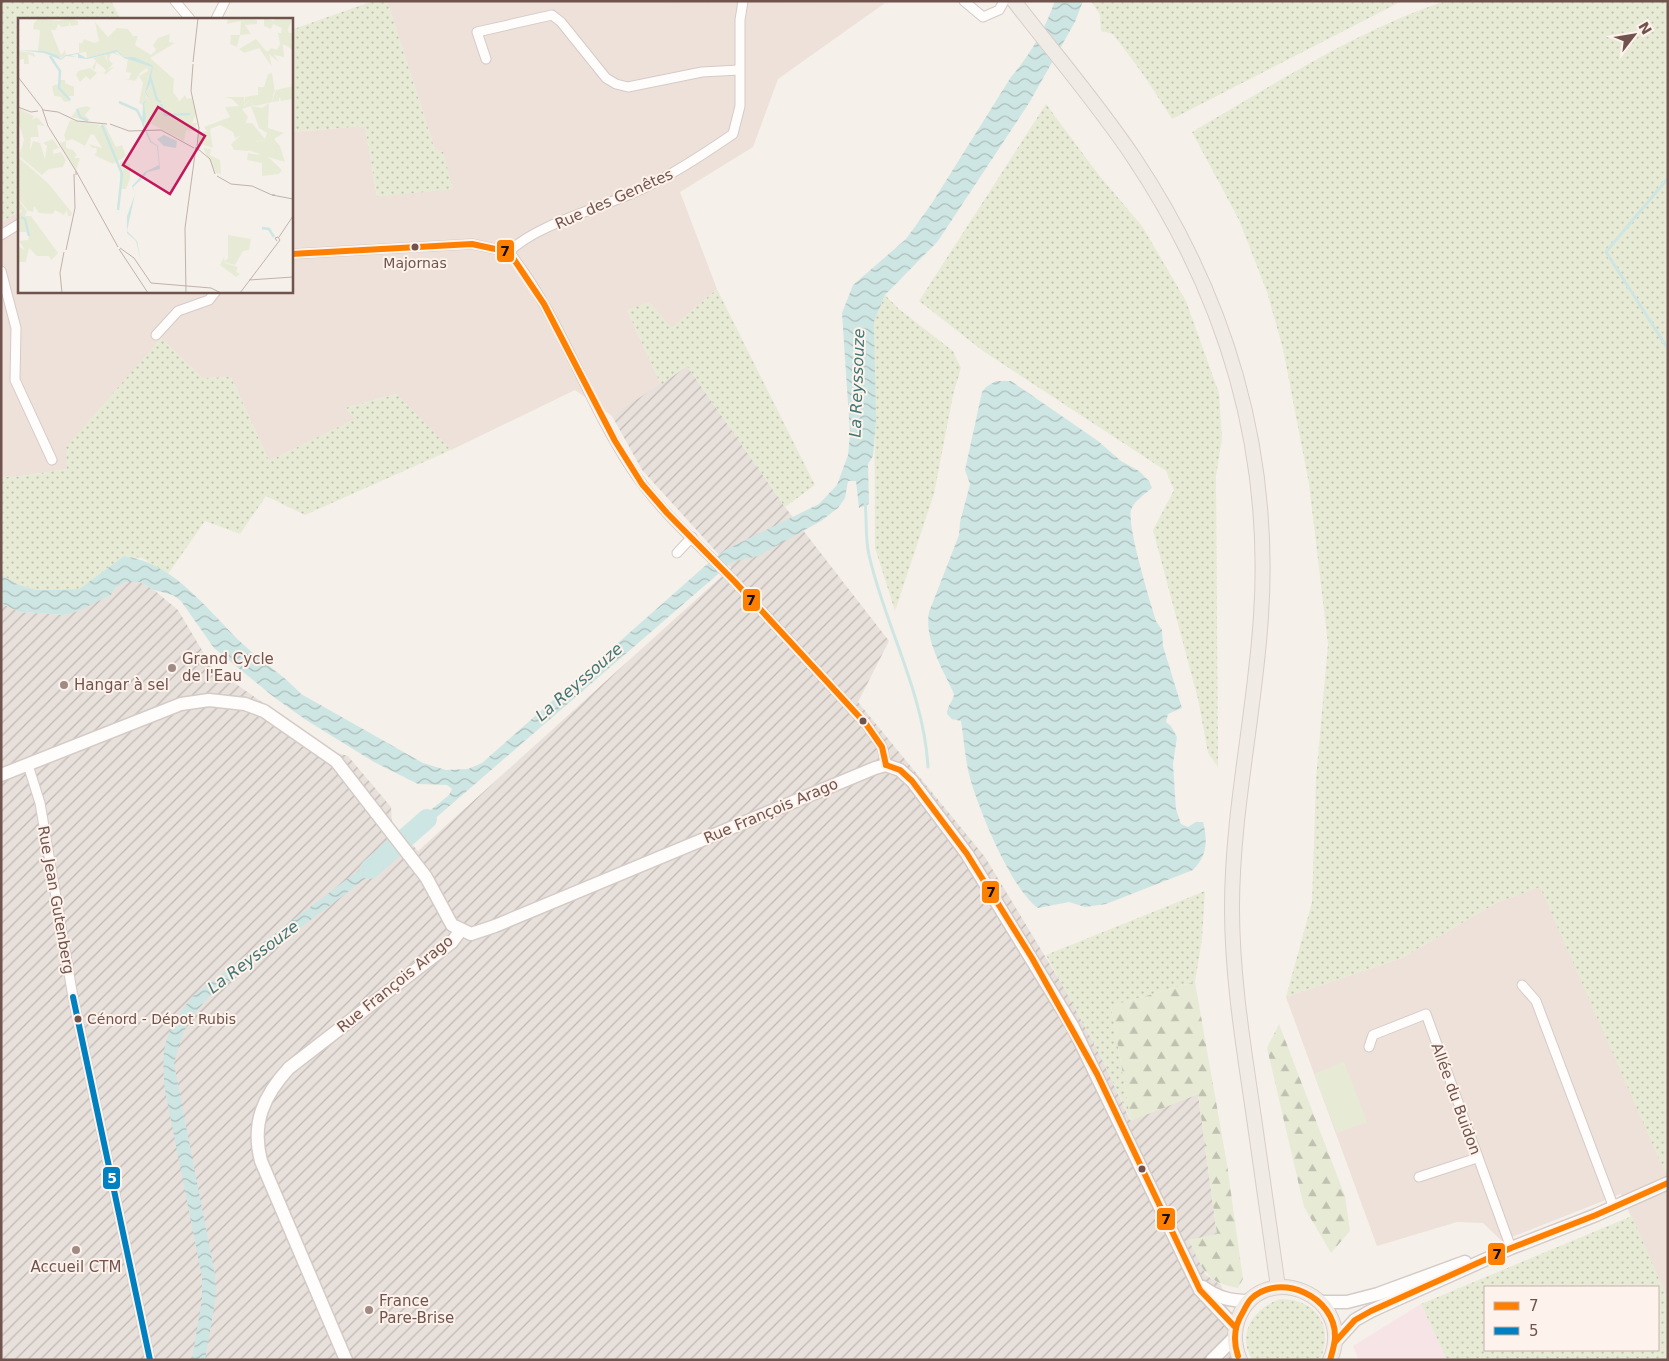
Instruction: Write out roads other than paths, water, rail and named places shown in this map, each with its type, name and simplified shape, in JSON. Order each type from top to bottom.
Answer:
[{"type":"main road","points":[[1014,1],[1133,156],[1192,256],[1217,314],[1234,364],[1254,457],[1262,539],[1261,619],[1236,832],[1232,916],[1237,998],[1278,1287]]},
{"type":"main road","points":[[1240,1360],[1235,1333],[1240,1313],[1250,1301],[1268,1290],[1278,1287],[1301,1290],[1321,1302],[1330,1314],[1334,1327],[1335,1342],[1330,1360]]},
{"type":"street","points":[[175,1],[189,18]]},
{"type":"street","points":[[216,18],[225,1]]},
{"type":"street","name":"Rue des Genêtes","points":[[508,252],[528,237],[642,190],[692,162],[733,134],[740,106],[740,20],[743,1]]},
{"type":"street","points":[[964,1],[982,17],[999,10],[1004,1]]},
{"type":"street","points":[[486,59],[477,32],[552,15],[561,22],[606,78],[616,84],[628,87],[702,72],[739,70]]},
{"type":"street","points":[[1,235],[18,225]]},
{"type":"street","points":[[292,254],[472,244],[508,252],[543,299],[610,434],[631,469],[650,494],[878,738],[886,765],[900,770],[912,781],[967,854],[1032,958],[1097,1074],[1192,1276],[1206,1299],[1235,1333],[1212,1360]]},
{"type":"street","points":[[1,271],[16,328],[15,380],[52,460]]},
{"type":"street","points":[[156,335],[178,311],[208,300],[215,292]]},
{"type":"street","points":[[677,553],[692,538]]},
{"type":"street","points":[[1,775],[181,704],[209,700],[245,704],[264,711],[336,762],[426,877],[452,924],[461,930]]},
{"type":"street","name":"Rue Jean Gutenberg","points":[[28,765],[40,803],[73,998],[150,1360]]},
{"type":"street","name":"Rue François Arago","points":[[346,1360],[261,1161],[258,1125],[263,1106],[272,1087],[289,1068],[452,942],[461,930],[471,934],[482,932],[886,765]]},
{"type":"street","points":[[1522,985],[1536,1001],[1614,1208]]},
{"type":"street","name":"Allée du Buidon","points":[[1369,1047],[1372,1035],[1426,1014],[1511,1248]]},
{"type":"street","points":[[1419,1177],[1478,1158]]},
{"type":"street","points":[[1335,1342],[1355,1320],[1371,1310],[1511,1248],[1614,1208],[1668,1183]]},
{"type":"street","points":[[1321,1302],[1347,1302],[1378,1294],[1474,1258],[1511,1248]]},
{"type":"street","points":[[1192,1276],[1203,1288],[1217,1296],[1230,1300],[1250,1301]]},
{"type":"water","points":[[1055,1],[1083,1],[1075,22],[1029,103],[938,241],[885,295],[874,322],[876,419],[873,456],[868,464],[869,504],[859,508],[856,481],[848,481],[845,498],[838,508],[821,521],[758,556],[732,562],[409,841],[403,833],[449,795],[452,789],[447,785],[418,784],[374,762],[306,720],[275,698],[214,648],[181,601],[173,595],[154,590],[140,582],[127,582],[116,587],[111,595],[76,612],[63,615],[19,612],[1,603],[1,575],[17,584],[36,590],[79,589],[124,556],[143,561],[160,568],[176,579],[205,605],[245,646],[301,694],[423,763],[446,770],[468,769],[482,763],[725,550],[819,504],[837,485],[848,455],[850,434],[842,313],[853,285],[906,239],[932,203],[1011,77],[1036,41],[1047,22]]},
{"type":"water","points":[[996,381],[1011,381],[1098,441],[1121,461],[1139,471],[1149,481],[1152,488],[1132,507],[1132,532],[1144,582],[1156,621],[1162,630],[1163,646],[1182,708],[1168,714],[1166,722],[1171,726],[1177,737],[1173,764],[1176,809],[1181,824],[1188,827],[1196,822],[1203,822],[1206,842],[1204,854],[1193,870],[1106,904],[1085,907],[1069,902],[1038,908],[1017,884],[997,848],[974,792],[967,764],[961,721],[952,719],[947,714],[954,694],[929,633],[929,612],[959,535],[960,522],[970,484],[965,470],[982,392]]},
{"type":"water","points":[[387,849],[394,857],[210,996],[191,1019],[183,1034],[174,1064],[215,1275],[216,1296],[205,1360],[192,1360],[202,1299],[202,1277],[165,1090],[163,1062],[167,1039],[177,1018],[194,995]]},
{"type":"waterway","points":[[1668,178],[1606,252],[1668,349]]},
{"type":"waterway","points":[[865,502],[869,555],[884,608],[912,686],[925,740],[928,767]]},
{"type":"waterway","name":"La Reyssouze","points":[[370,869],[427,819]]},
{"type":"place","name":"Majornas","points":[[415,247]]},
{"type":"place","name":"Grand Cycle de l'Eau","points":[[172,668]]},
{"type":"place","name":"Hangar à sel","points":[[64,685]]},
{"type":"place","name":"Cénord - Dépot Rubis","points":[[78,1019]]},
{"type":"place","name":"Accueil CTM","points":[[76,1250]]},
{"type":"place","name":"France Pare-Brise","points":[[369,1310]]}]
